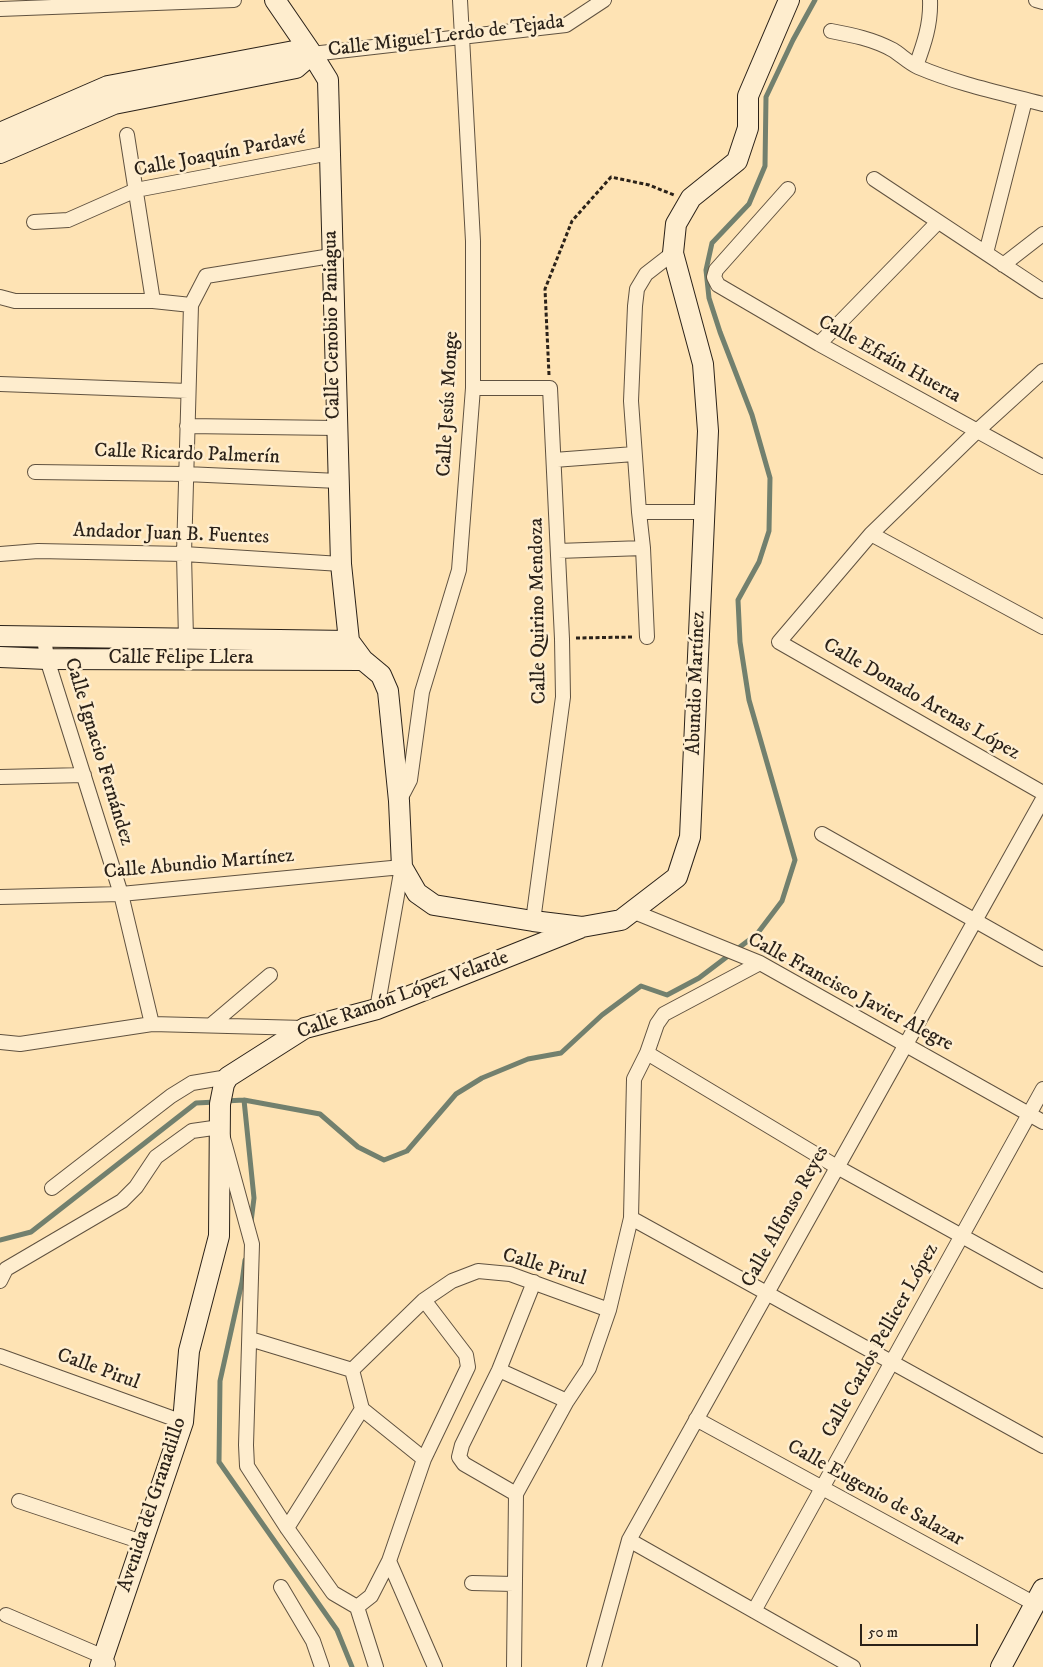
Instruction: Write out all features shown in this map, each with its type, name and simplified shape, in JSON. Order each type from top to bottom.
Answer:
[{"type":"street","points":[[0,9],[234,0]]},
{"type":"street","name":"Calle Cenobio Paniagua","points":[[275,0],[328,80],[340,564],[350,641],[363,660]]},
{"type":"street","name":"Calle Jesús Monge","points":[[399,801],[410,780],[422,692],[459,570],[473,388],[473,241],[460,0]]},
{"type":"street","name":"Calle Miguel Lerdo de Tejada","points":[[0,133],[111,95],[192,79],[294,51],[312,54],[566,25],[604,0]]},
{"type":"street","name":"Abundio Martínez","points":[[363,660],[381,675],[388,691],[399,801],[402,867],[417,893],[434,905],[582,927],[621,920],[677,877],[690,837],[708,431],[703,364],[674,253],[676,224],[691,198],[737,160],[748,128],[748,96],[789,0]]},
{"type":"street","points":[[916,66],[927,35],[931,14],[930,0]]},
{"type":"street","points":[[1036,0],[1043,2]]},
{"type":"street","points":[[831,31],[875,41],[893,50],[916,66],[955,81],[1043,104]]},
{"type":"street","name":"Calle Miguel Lerdo de Tejada","points":[[0,153],[111,95]]},
{"type":"street","points":[[986,254],[1025,100]]},
{"type":"street","points":[[127,135],[153,300]]},
{"type":"street","name":"Calle Joaquín Pardavé","points":[[34,222],[68,220],[136,190],[330,153]]},
{"type":"street","points":[[874,179],[1043,292]]},
{"type":"street","name":"Calle Efráin Huerta","points":[[788,189],[716,270],[714,277],[718,285],[818,344],[1043,467]]},
{"type":"street","points":[[818,344],[938,222]]},
{"type":"street","points":[[1003,265],[1043,234]]},
{"type":"street","points":[[647,636],[643,548],[631,402],[635,306],[637,289],[646,274],[674,253]]},
{"type":"street","points":[[186,639],[184,554],[190,305],[206,276],[331,256]]},
{"type":"street","points":[[0,297],[15,301],[153,300],[190,305]]},
{"type":"street","points":[[1043,371],[977,431],[871,534],[1043,627]]},
{"type":"street","points":[[0,384],[188,391]]},
{"type":"street","points":[[473,388],[550,388]]},
{"type":"street","name":"Calle Quirino Mendoza","points":[[532,921],[564,697],[550,388]]},
{"type":"street","points":[[188,426],[336,428]]},
{"type":"street","points":[[554,460],[634,454]]},
{"type":"street","name":"Calle Ricardo Palmerín","points":[[35,472],[186,474],[338,480]]},
{"type":"street","points":[[639,512],[703,512]]},
{"type":"street","name":"Calle Donado Arenas López","points":[[871,534],[779,642],[1043,793]]},
{"type":"street","points":[[558,551],[643,548]]},
{"type":"street","name":"Andador Juan B. Fuentes","points":[[0,554],[38,550],[184,554],[340,564]]},
{"type":"street","name":"Calle Felipe Llera","points":[[0,636],[350,641]]},
{"type":"street","name":"Calle Ignacio Fernández","points":[[44,637],[47,659],[121,894],[152,1024]]},
{"type":"street","name":"Calle Felipe Llera","points":[[0,657],[47,659],[363,660]]},
{"type":"street","points":[[0,777],[84,775]]},
{"type":"street","name":"Calle Alfonso Reyes","points":[[594,1667],[629,1540],[1043,799]]},
{"type":"street","points":[[822,834],[1043,959]]},
{"type":"street","points":[[377,1009],[402,867]]},
{"type":"street","name":"Calle Abundio Martínez","points":[[0,897],[121,894],[402,867]]},
{"type":"street","name":"Calle Francisco Javier Alegre","points":[[632,911],[756,962],[1043,1122]]},
{"type":"street","name":"Calle Ramón López Velarde","points":[[226,1080],[305,1028],[377,1009],[582,927]]},
{"type":"street","points":[[514,1667],[516,1494],[567,1401],[589,1368],[608,1310],[631,1218],[634,1079],[647,1053],[657,1024],[664,1014],[756,962]]},
{"type":"street","points":[[210,1025],[270,976]]},
{"type":"street","points":[[0,1042],[20,1044],[152,1024],[305,1028]]},
{"type":"street","points":[[647,1053],[837,1167],[1043,1281]]},
{"type":"street","points":[[52,1188],[171,1096],[192,1083],[226,1080]]},
{"type":"street","name":"Avenida del Granadillo","points":[[104,1664],[142,1542],[183,1422],[189,1351],[219,1236],[220,1104],[226,1080]]},
{"type":"street","name":"Calle Carlos Pellicer López","points":[[754,1611],[1043,1089]]},
{"type":"street","points":[[0,1281],[6,1269],[122,1201],[136,1187],[156,1157],[192,1131],[220,1126],[252,1244],[247,1466],[287,1528],[334,1593],[357,1607],[376,1667]]},
{"type":"street","points":[[631,1218],[1043,1446]]},
{"type":"street","name":"Calle Pirul","points":[[352,1370],[424,1300],[452,1281],[478,1271],[510,1274],[608,1310]]},
{"type":"street","points":[[516,1494],[464,1464],[459,1457],[462,1445],[499,1370],[531,1281]]},
{"type":"street","points":[[357,1607],[371,1596],[390,1561],[424,1459],[468,1367],[466,1355],[424,1300]]},
{"type":"street","points":[[250,1339],[352,1370],[362,1409],[424,1459]]},
{"type":"street","name":"Calle Pirul","points":[[0,1356],[183,1422]]},
{"type":"street","points":[[499,1370],[567,1401]]},
{"type":"street","points":[[287,1528],[362,1409]]},
{"type":"street","name":"Calle Eugenio de Salazar","points":[[696,1419],[823,1488],[1039,1596]]},
{"type":"street","points":[[19,1502],[142,1542]]},
{"type":"street","points":[[629,1540],[853,1667]]},
{"type":"street","points":[[390,1561],[435,1667]]},
{"type":"street","points":[[472,1583],[514,1584]]},
{"type":"street","points":[[281,1587],[313,1641],[322,1667]]},
{"type":"street","points":[[1000,1667],[1039,1596]]},
{"type":"street","points":[[6,1615],[104,1664]]},
{"type":"path","points":[[550,388],[545,289],[572,221],[611,177],[649,185],[674,195],[691,198]]},
{"type":"path","points":[[562,639],[647,636]]},
{"type":"waterway","points":[[225,1101],[244,1100],[320,1114],[358,1147],[384,1160],[407,1151],[456,1094],[482,1078],[528,1059],[561,1053],[602,1015],[641,986],[667,995],[699,978],[757,934],[782,901],[795,860],[749,700],[740,642],[738,600],[759,562],[769,531],[770,478],[752,415],[709,298],[706,270],[712,243],[749,204],[765,166],[766,97],[793,40],[815,0]]},
{"type":"waterway","points":[[244,1100],[254,1198],[251,1222]]},
{"type":"waterway","points":[[0,1240],[31,1232],[196,1103],[216,1102]]},
{"type":"waterway","points":[[245,1260],[242,1282],[220,1381],[219,1462],[337,1630],[352,1667]]}]
